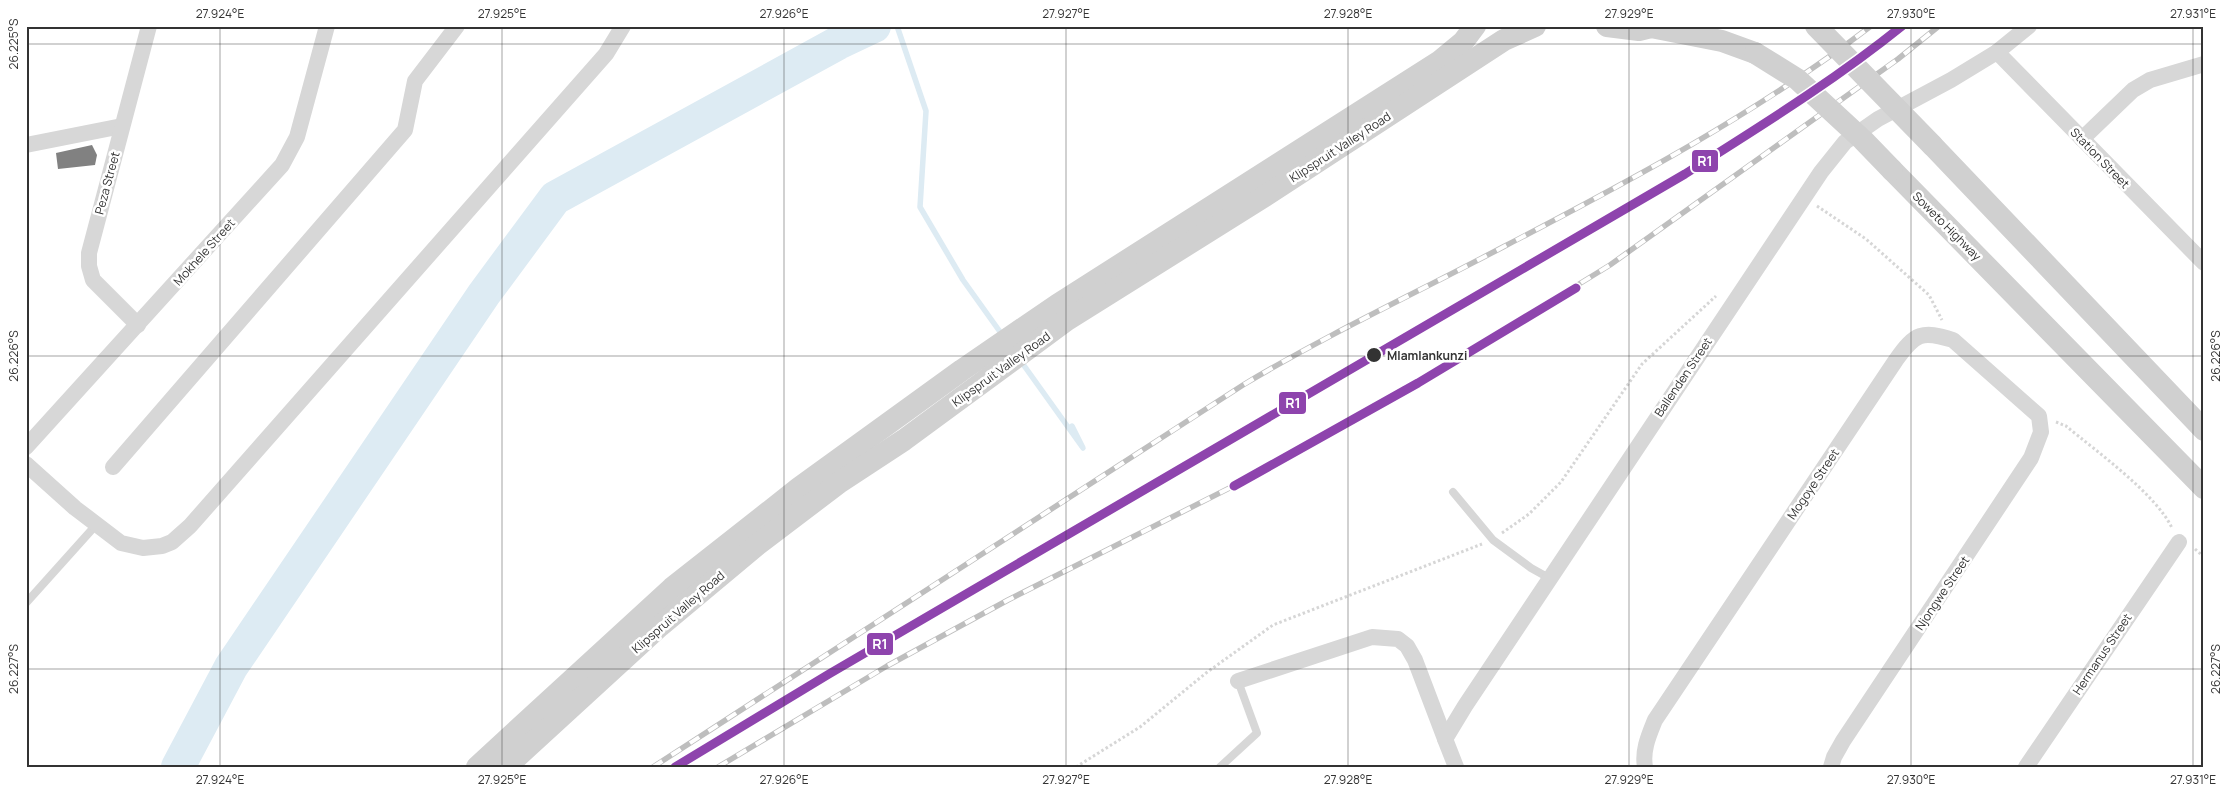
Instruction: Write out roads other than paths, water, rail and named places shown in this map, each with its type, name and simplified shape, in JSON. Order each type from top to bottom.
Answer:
[{"type":"main road","name":"Klipspruit Valley Road","points":[[477,767],[672,588],[799,488],[967,380],[1062,312],[1440,61],[1463,42],[1474,26]]},
{"type":"main road","name":"Klipspruit Valley Road","points":[[1062,312],[1268,194],[1483,53],[1522,31],[1536,26]]},
{"type":"main road","name":"Soweto Highway","points":[[1607,26],[1639,30],[1653,27],[1722,41],[1755,53],[1797,79],[1863,140],[2204,488]]},
{"type":"main road","points":[[1816,26],[2204,430]]},
{"type":"main road","name":"Klipspruit Valley Road","points":[[506,767],[660,626],[757,545],[840,482],[904,440],[967,380]]},
{"type":"street","name":"Peza Street","points":[[138,325],[94,280],[89,266],[91,244],[149,26]]},
{"type":"street","name":"Mokhele Street","points":[[26,447],[282,165],[297,137],[327,26]]},
{"type":"street","points":[[113,467],[405,130],[415,81],[457,26]]},
{"type":"street","points":[[26,464],[96,525],[120,543],[143,548],[162,546],[172,542],[190,526],[606,54],[623,26]]},
{"type":"street","name":"Ballenden Street","points":[[1445,739],[1549,578],[1803,197],[1845,142],[1878,119],[1951,80],[1997,52],[2029,26]]},
{"type":"street","name":"Station Street","points":[[1997,52],[2204,263]]},
{"type":"street","points":[[2082,139],[2133,90],[2150,80],[2204,64]]},
{"type":"street","points":[[26,145],[122,126]]},
{"type":"street","name":"Mogoye Street","points":[[1645,767],[1644,758],[1647,739],[1655,720],[1913,338],[1922,334],[1937,335],[1953,340],[2039,416]]},
{"type":"street","name":"Njongwe Street","points":[[1831,767],[1843,740],[2031,458],[2041,432],[2039,416]]},
{"type":"street","name":"Hermanus Street","points":[[2026,767],[2179,542]]},
{"type":"street","points":[[1238,681],[1372,637],[1398,639],[1407,646],[1415,660],[1456,767]]},
{"type":"lane","points":[[1453,492],[1493,540],[1531,568],[1549,578]]},
{"type":"lane","points":[[26,603],[96,525]]},
{"type":"lane","points":[[1220,767],[1257,733],[1238,681]]},
{"type":"waterway","points":[[178,767],[231,667],[484,294],[555,198],[838,43],[874,26]]},
{"type":"waterway","points":[[897,26],[926,111],[920,207],[963,280],[1003,336]]},
{"type":"waterway","points":[[1020,360],[1083,448],[1072,426]]},
{"type":"railway","points":[[653,767],[1243,385],[1340,331],[1645,171],[1738,117],[1828,58],[1871,26]]},
{"type":"railway","points":[[675,767],[829,674],[1685,174],[1823,85],[1902,26]]},
{"type":"railway","points":[[718,767],[887,666],[1008,600],[1269,468],[1418,383],[1610,265],[1898,59],[1939,26]]},
{"type":"place","name":"Mlamlankunzi","points":[[1374,355]]}]
